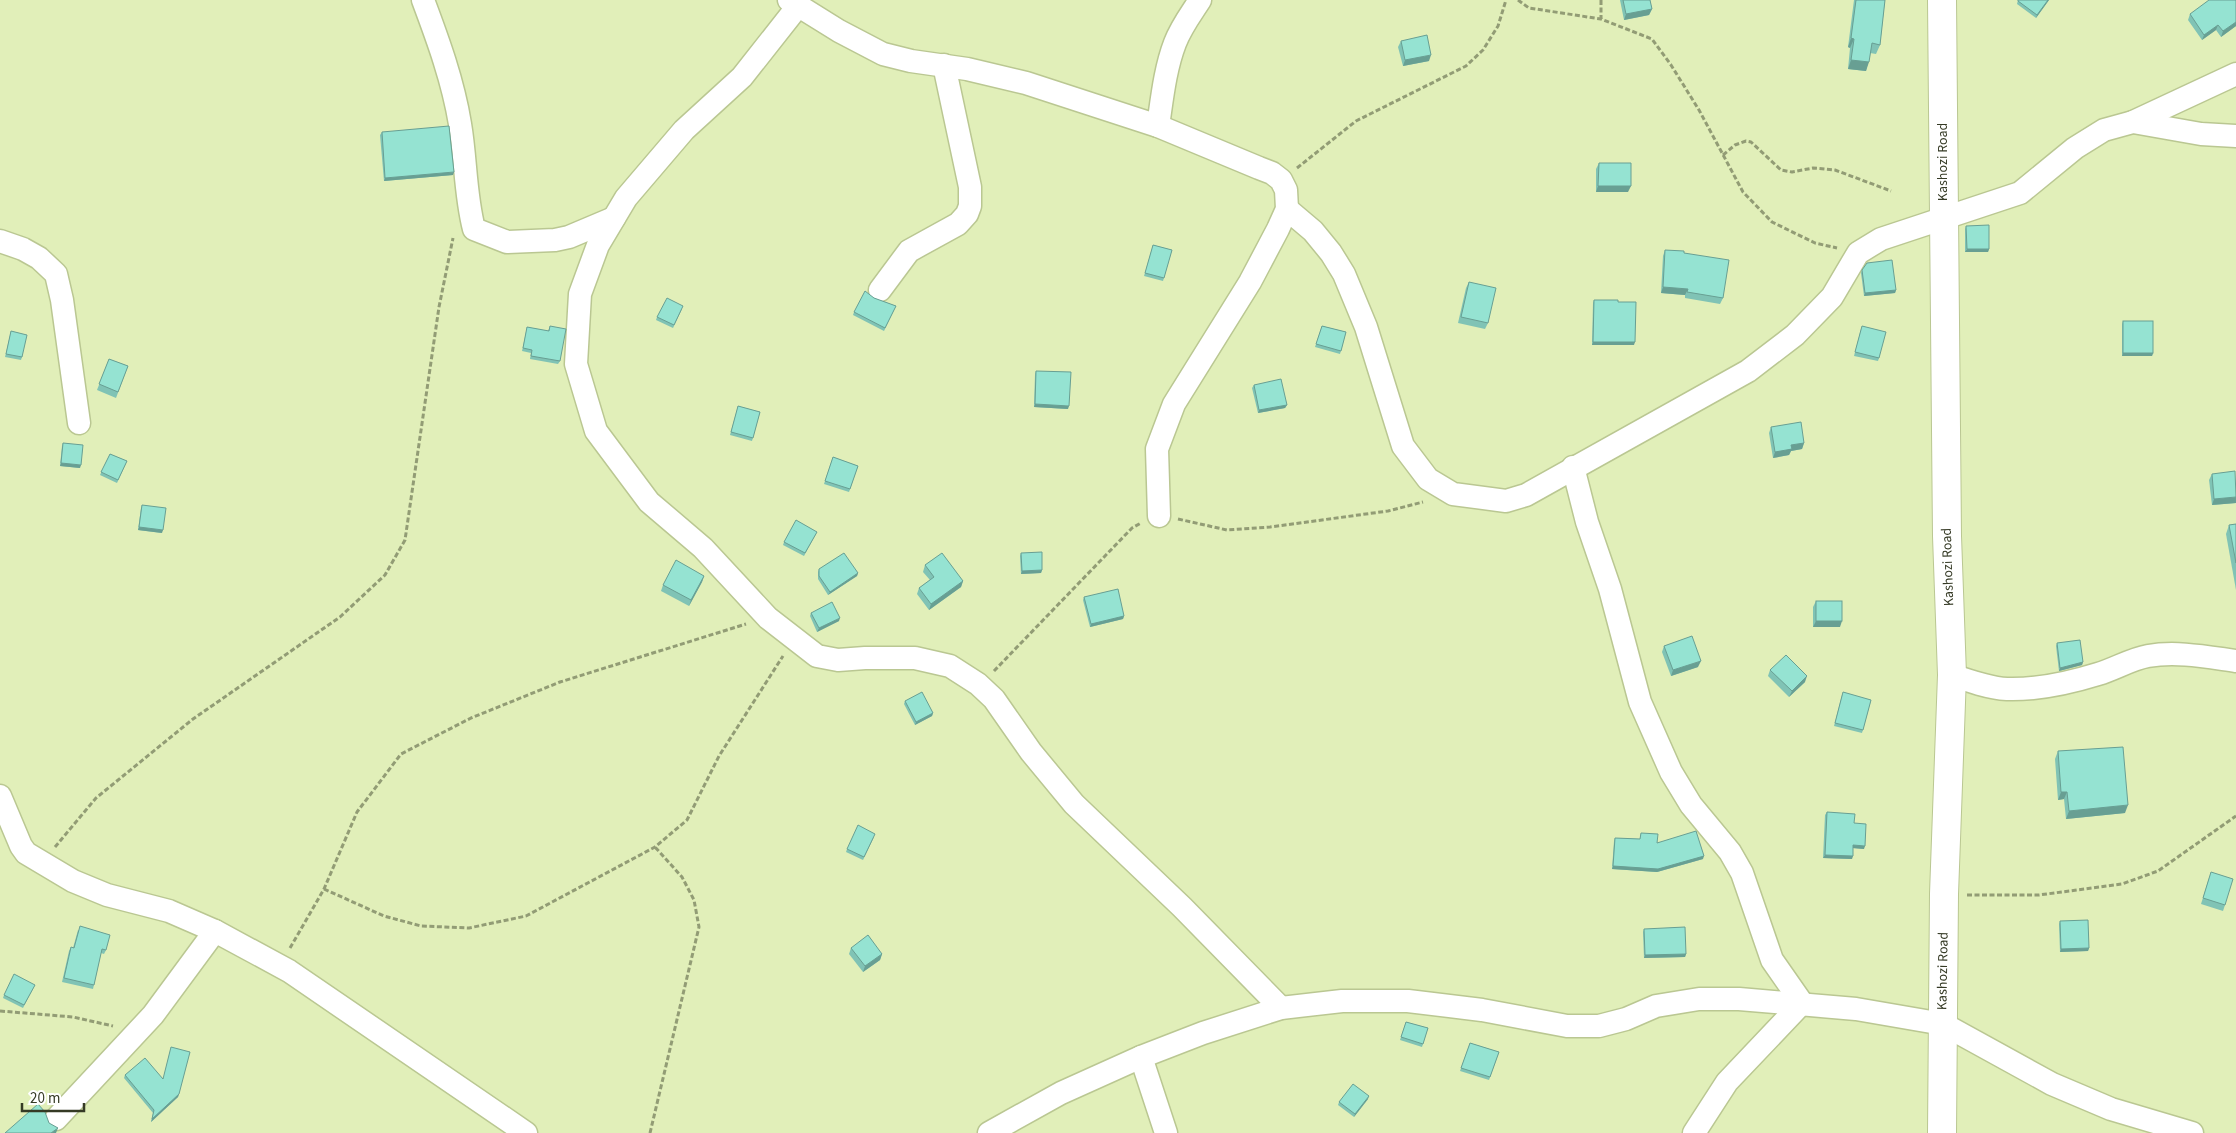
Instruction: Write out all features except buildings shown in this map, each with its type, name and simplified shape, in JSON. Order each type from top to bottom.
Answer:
[{"type":"main road","name":"Kashozi Road","points":[[1942,0],[1947,536],[1952,675],[1944,894],[1942,1133]]},
{"type":"street","points":[[423,0],[453,88],[460,123],[467,171],[470,211],[474,229],[507,242],[554,240],[568,238],[614,218]]},
{"type":"street","points":[[1158,126],[1165,82],[1174,44],[1200,0]]},
{"type":"street","points":[[1159,516],[1157,449],[1174,404],[1250,282],[1278,229],[1287,208],[1286,190],[1281,180],[1272,173],[1158,126],[1026,83],[967,69],[883,54],[838,31],[794,3],[742,77],[684,130],[626,198],[598,245],[580,294],[576,364],[596,431],[649,502],[703,548],[768,618],[817,656],[838,660],[915,658],[950,666],[978,684],[994,699],[1031,752],[1074,804],[1182,907],[1281,1008]]},
{"type":"street","points":[[880,290],[909,251],[958,224],[967,214],[970,206],[970,187],[944,65]]},
{"type":"street","points":[[1287,208],[1312,231],[1331,253],[1344,274],[1366,327],[1403,446],[1428,479],[1452,494],[1506,501],[1526,496],[1574,467],[1748,371],[1795,335],[1832,297],[1858,253],[1881,239],[2020,193],[2074,148],[2104,130],[2133,122],[2236,74]]},
{"type":"street","points":[[2133,122],[2201,134],[2236,136]]},
{"type":"street","points":[[0,241],[23,249],[39,258],[56,274],[62,300],[79,423]]},
{"type":"street","points":[[1574,467],[1587,522],[1610,590],[1640,702],[1671,772],[1691,805],[1730,852],[1742,873],[1772,960],[1802,1003]]},
{"type":"street","points":[[1952,675],[1976,683],[2006,689],[2052,686],[2099,674],[2148,656],[2174,654],[2236,661]]},
{"type":"street","points":[[0,796],[26,854],[73,881],[107,895],[169,911],[215,931],[279,966],[404,1048],[526,1133]]},
{"type":"street","points":[[56,1119],[102,1072],[173,991],[215,931]]},
{"type":"street","points":[[988,1133],[1061,1093],[1141,1058],[1203,1033],[1281,1008],[1342,1001],[1408,1001],[1482,1010],[1567,1026],[1599,1026],[1626,1019],[1656,1006],[1698,998],[1739,998],[1856,1009],[1943,1024],[2052,1084],[2111,1109],[2192,1133]]},
{"type":"street","points":[[1694,1133],[1727,1082],[1802,1003]]},
{"type":"street","points":[[1141,1058],[1166,1133]]},
{"type":"path","points":[[1281,180],[1356,121],[1466,66],[1483,50],[1498,26],[1506,0]]},
{"type":"path","points":[[1518,0],[1529,8],[1601,19],[1652,39],[1699,110],[1743,192],[1772,222],[1816,243],[1858,253]]},
{"type":"path","points":[[1601,0],[1601,19]]},
{"type":"path","points":[[1723,155],[1735,145],[1746,141],[1751,142],[1781,170],[1792,172],[1814,168],[1834,170],[1891,191]]},
{"type":"path","points":[[42,863],[96,798],[193,719],[340,616],[385,575],[405,540],[438,307],[454,235]]},
{"type":"path","points":[[978,684],[1004,662],[1132,528],[1146,520],[1159,516],[1226,530],[1270,528],[1388,512],[1452,494]]},
{"type":"path","points":[[279,966],[324,889],[358,812],[401,754],[471,718],[560,682],[768,618]]},
{"type":"path","points":[[324,889],[384,916],[421,926],[469,928],[526,916],[655,847],[687,820],[719,756],[794,639]]},
{"type":"path","points":[[1944,894],[2039,895],[2122,884],[2158,871],[2236,816]]},
{"type":"path","points":[[650,1133],[699,928],[694,900],[682,877],[655,847]]},
{"type":"path","points":[[0,1011],[73,1017],[110,1025],[134,1035]]}]
